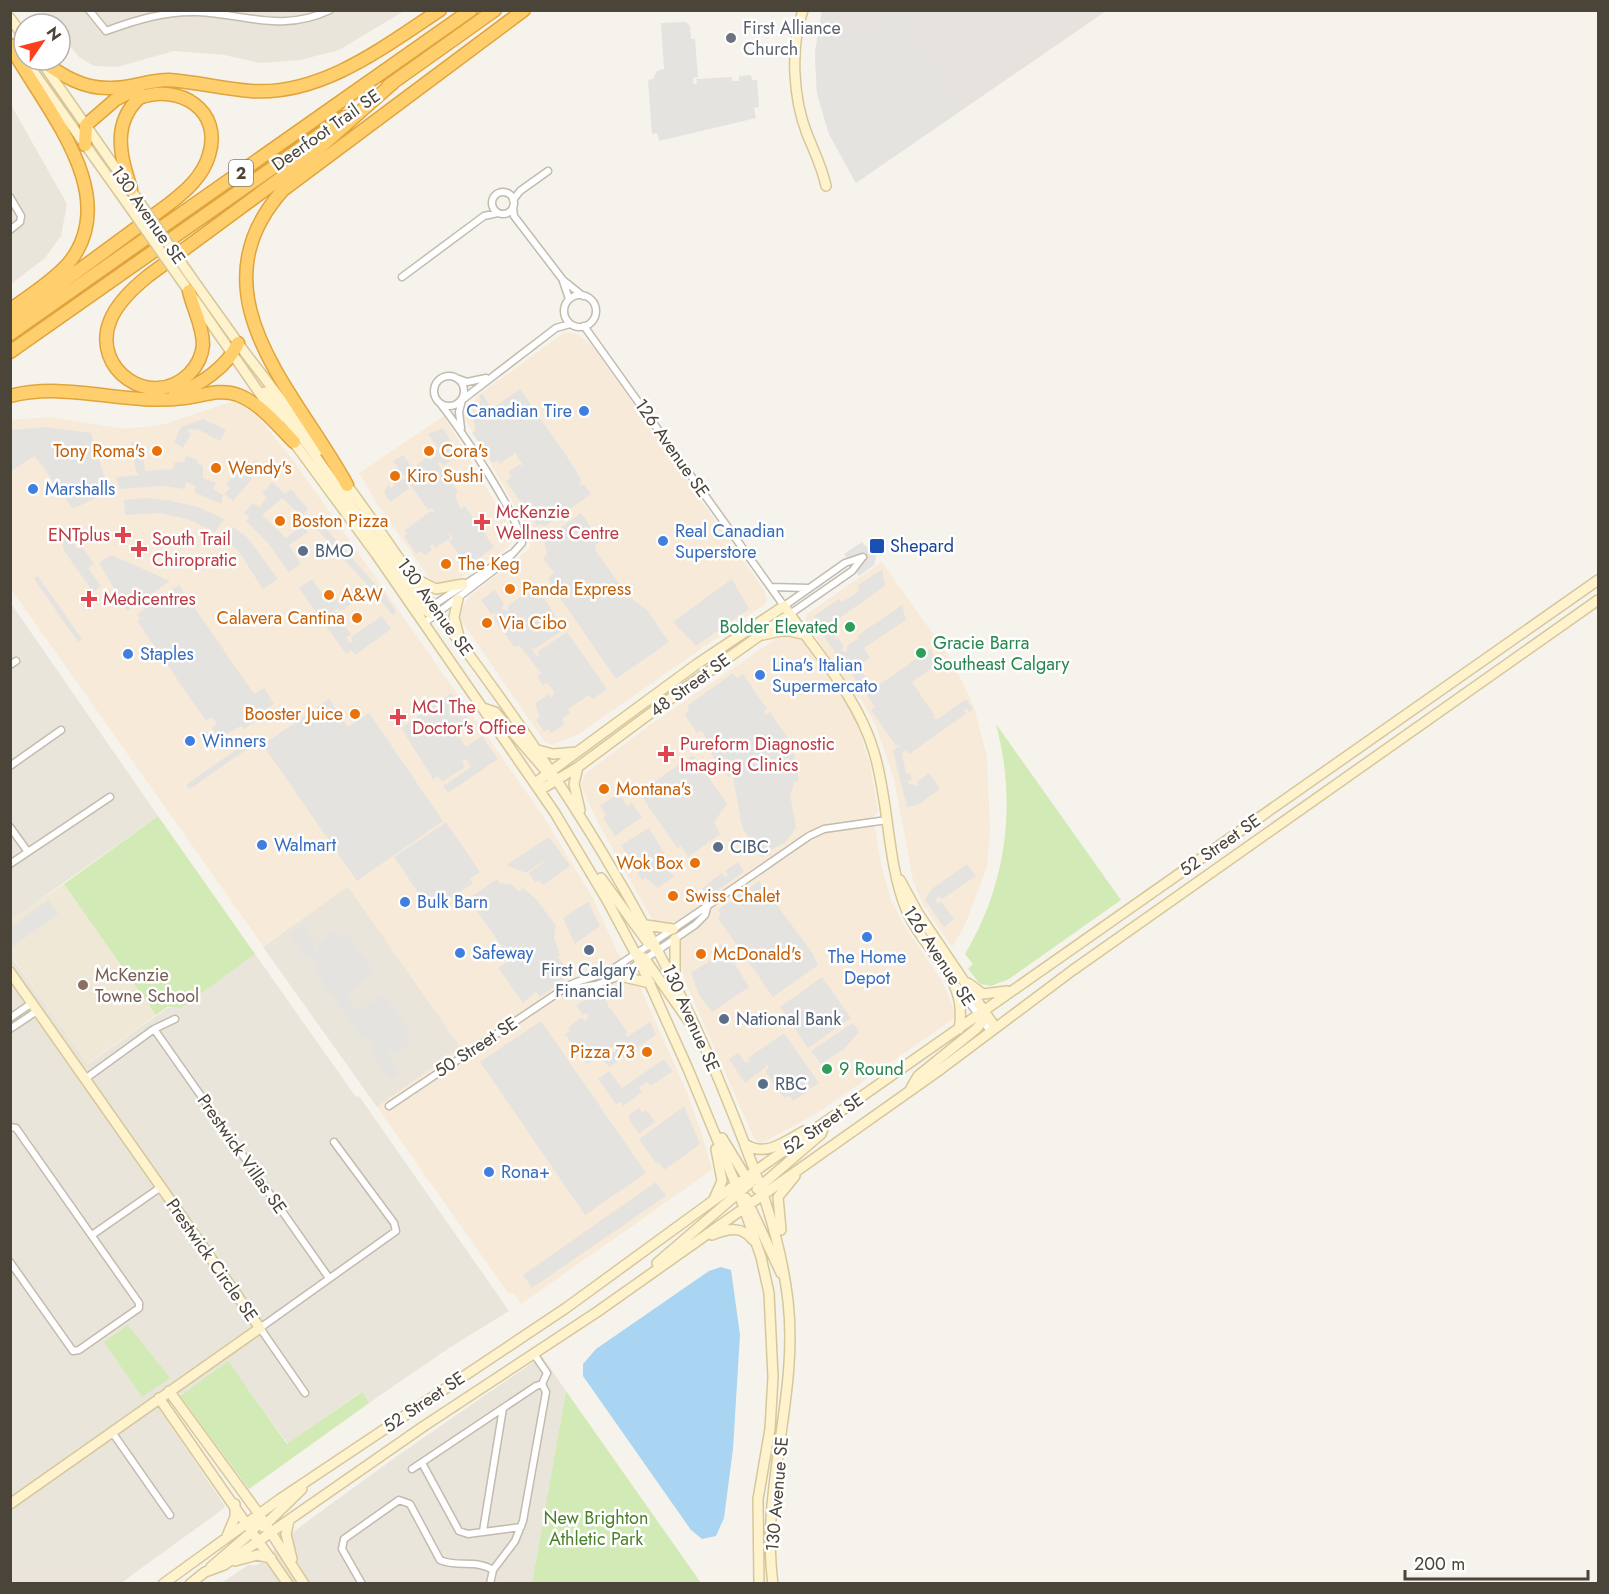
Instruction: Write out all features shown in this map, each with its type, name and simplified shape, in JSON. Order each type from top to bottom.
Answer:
[{"type":"highway","points":[[57,72],[92,86],[113,88],[168,80],[252,91],[312,83],[347,68],[440,10]]},
{"type":"highway","name":"Deerfoot Trail SE","points":[[10,334],[471,10]]},
{"type":"highway","name":"Deerfoot Trail SE","points":[[10,352],[495,10]]},
{"type":"highway","points":[[347,485],[275,370],[250,317],[245,270],[253,234],[266,210],[284,190],[524,10]]},
{"type":"highway","points":[[10,45],[81,170],[89,211],[83,239],[67,264],[46,284],[10,310]]},
{"type":"highway","points":[[85,145],[86,125],[114,100],[151,81]]},
{"type":"highway","points":[[189,291],[201,327],[203,345],[195,368],[182,381],[165,388],[146,389],[129,380],[115,366],[106,339],[114,313],[129,293],[148,276],[308,158],[394,82]]},
{"type":"highway","points":[[10,321],[170,204],[192,185],[209,156],[211,129],[201,111],[183,96],[161,93],[139,98],[123,121],[120,154],[131,189]]},
{"type":"highway","points":[[153,399],[185,391],[196,385],[233,355],[238,343]]},
{"type":"highway","points":[[10,396],[51,391],[153,399],[183,398],[215,392],[240,395],[262,411],[294,442]]},
{"type":"main road","points":[[803,10],[795,70],[806,132],[822,169],[826,186]]},
{"type":"main road","name":"130 Avenue SE","points":[[33,72],[294,442],[427,614],[483,708],[538,787],[587,866],[635,953]]},
{"type":"main road","name":"130 Avenue SE","points":[[49,72],[238,343],[347,485],[414,578],[427,614],[460,642],[538,750],[581,815],[676,981],[755,1173],[748,1192],[769,1293],[773,1377],[770,1429],[758,1499],[759,1584]]},
{"type":"main road","points":[[248,376],[278,406],[304,440],[427,614]]},
{"type":"main road","points":[[414,578],[436,589],[464,584]]},
{"type":"main road","name":"52 Street SE","points":[[190,1584],[205,1572],[224,1565],[270,1532],[290,1521],[424,1426],[702,1239],[748,1192],[755,1173],[959,1029],[982,1016],[1018,988],[1599,579]]},
{"type":"main road","points":[[458,599],[454,617],[460,642]]},
{"type":"main road","name":"52 Street SE","points":[[258,1515],[566,1308],[714,1200],[748,1192],[814,1157],[1599,600]]},
{"type":"main road","name":"126 Avenue SE","points":[[784,606],[861,718],[874,752],[886,820],[907,912],[992,1029]]},
{"type":"main road","name":"48 Street SE","points":[[538,787],[663,689],[784,606]]},
{"type":"main road","name":"48 Street SE","points":[[553,775],[578,767],[790,614]]},
{"type":"main road","points":[[757,636],[785,630],[803,634]]},
{"type":"main road","points":[[483,708],[495,711],[553,775]]},
{"type":"main road","points":[[538,750],[552,754],[583,751]]},
{"type":"main road","points":[[578,767],[574,784],[581,815]]},
{"type":"main road","points":[[587,866],[599,877],[654,945]]},
{"type":"main road","points":[[646,925],[674,934],[673,959],[676,981]]},
{"type":"main road","points":[[635,953],[641,954],[642,961],[697,1028]]},
{"type":"main road","name":"130 Avenue SE","points":[[642,961],[711,1123],[748,1192],[778,1238],[789,1331],[788,1384],[770,1530],[772,1584]]},
{"type":"main road","name":"Prestwick Circle SE","points":[[10,972],[260,1328],[10,1504]]},
{"type":"main road","points":[[620,976],[650,984]]},
{"type":"main road","points":[[960,982],[983,994],[1018,988]]},
{"type":"main road","points":[[959,1029],[962,1014],[960,982]]},
{"type":"main road","points":[[910,1090],[918,1076],[982,1016]]},
{"type":"main road","points":[[646,1277],[659,1261],[821,1134],[826,1122]]},
{"type":"main road","points":[[711,1123],[722,1174],[714,1200]]},
{"type":"main road","points":[[745,1144],[753,1149],[770,1148],[806,1130],[815,1129]]},
{"type":"main road","points":[[789,1331],[792,1302],[777,1208],[778,1197],[786,1184],[814,1157]]},
{"type":"main road","points":[[748,1192],[785,1282]]},
{"type":"main road","points":[[702,1239],[723,1231],[738,1229],[751,1237],[758,1247]]},
{"type":"main road","points":[[169,1391],[265,1524],[304,1584]]},
{"type":"main road","points":[[159,1398],[235,1504],[288,1584]]},
{"type":"main road","points":[[259,1540],[265,1524],[312,1479]]},
{"type":"main road","points":[[248,1501],[264,1504],[280,1499]]},
{"type":"main road","points":[[226,1537],[235,1517],[235,1504]]},
{"type":"main road","points":[[205,1572],[250,1527],[258,1515]]},
{"type":"main road","points":[[290,1521],[286,1528],[287,1543],[294,1567]]},
{"type":"main road","points":[[163,1584],[226,1537],[250,1527]]},
{"type":"main road","points":[[224,1565],[247,1557],[271,1558]]},
{"type":"street","points":[[89,10],[106,31],[170,11],[207,13],[274,23],[316,17],[330,10]]},
{"type":"street","points":[[439,402],[448,406],[462,400],[556,328],[570,324],[586,325],[594,317],[595,308],[591,300],[563,280],[511,214],[512,200],[520,191],[548,171]]},
{"type":"street","points":[[400,275],[484,216],[492,204],[493,197],[499,192],[512,200]]},
{"type":"street","points":[[10,197],[21,216],[20,222],[10,230]]},
{"type":"street","points":[[492,204],[498,213]]},
{"type":"street","points":[[484,216],[498,213],[511,214]]},
{"type":"street","points":[[556,328],[569,299],[563,280]]},
{"type":"street","points":[[569,299],[583,296]]},
{"type":"street","points":[[564,311],[570,324]]},
{"type":"street","name":"126 Avenue SE","points":[[586,325],[784,606]]},
{"type":"street","points":[[427,614],[458,599],[522,543],[521,534],[505,504],[463,434],[434,393],[436,383],[443,377],[478,382],[492,376]]},
{"type":"street","points":[[457,378],[464,390],[459,414],[463,434]]},
{"type":"street","points":[[427,614],[464,584],[514,552]]},
{"type":"street","name":"48 Street SE","points":[[784,606],[845,563],[863,557],[852,571],[790,614]]},
{"type":"street","points":[[771,587],[809,588]]},
{"type":"street","points":[[10,766],[61,730]]},
{"type":"street","points":[[10,864],[110,797]]},
{"type":"street","name":"50 Street SE","points":[[389,1106],[468,1050],[579,979],[608,972],[635,953],[654,945],[705,915],[706,908],[816,832],[886,820]]},
{"type":"street","points":[[10,827],[28,852]]},
{"type":"street","name":"50 Street SE","points":[[564,990],[603,983],[620,976],[642,961],[654,945],[674,934]]},
{"type":"street","points":[[10,1018],[35,1007]]},
{"type":"street","points":[[10,1029],[35,1007]]},
{"type":"street","points":[[86,1079],[154,1029],[175,1019]]},
{"type":"street","name":"Prestwick Villas SE","points":[[154,1029],[329,1278]]},
{"type":"street","points":[[10,1127],[16,1128],[139,1303],[139,1308],[79,1350],[73,1351],[10,1262]]},
{"type":"street","points":[[305,1393],[260,1328],[396,1231],[394,1224],[334,1142]]},
{"type":"street","points":[[92,1235],[161,1187]]},
{"type":"street","points":[[412,1469],[542,1384],[547,1373],[534,1354]]},
{"type":"street","points":[[490,1584],[493,1570],[515,1540],[521,1527],[546,1392],[542,1384]]},
{"type":"street","points":[[483,1531],[503,1408]]},
{"type":"street","points":[[112,1432],[170,1515]]},
{"type":"street","points":[[422,1462],[459,1532],[468,1534],[521,1527]]},
{"type":"street","points":[[362,1584],[342,1549],[344,1539],[399,1500],[410,1504],[440,1560],[449,1565],[484,1564],[493,1570]]},
{"type":"shaded area","points":[[822,10],[1106,11],[856,183],[829,134],[817,93],[815,53]]},
{"type":"shaded area","points":[[404,11],[339,50],[300,60],[260,63],[224,55],[174,51],[117,67],[94,66],[80,58],[72,48],[72,12],[41,12]]},
{"type":"shaded area","points":[[822,11],[835,12],[879,74],[918,49],[960,109],[856,183],[829,134],[817,93],[815,53]]},
{"type":"shaded area","points":[[896,18],[909,38],[879,59],[866,39]]},
{"type":"shaded area","points":[[686,22],[690,26],[691,39],[695,39],[698,77],[693,78],[694,84],[697,84],[696,79],[732,77],[732,81],[739,81],[739,76],[751,75],[752,80],[757,80],[759,107],[754,108],[756,118],[659,141],[657,133],[652,134],[648,80],[653,79],[657,71],[664,69],[661,23]]},
{"type":"shaded area","points":[[10,103],[67,204],[61,236],[45,258],[11,284]]},
{"type":"shaded area","points":[[565,332],[577,334],[593,347],[764,590],[767,600],[765,604],[579,734],[552,745],[544,741],[461,620],[462,607],[470,596],[529,549],[532,536],[463,415],[477,396]]},
{"type":"shaded area","points":[[520,389],[574,467],[582,481],[579,483],[582,486],[584,484],[591,494],[544,527],[541,524],[537,526],[506,481],[512,477],[508,472],[520,464],[524,467],[513,450],[514,454],[500,464],[497,460],[493,463],[472,433],[476,430],[472,417],[481,400],[479,396],[482,394],[492,408],[486,412],[483,408],[479,418]]},
{"type":"shaded area","points":[[231,402],[238,403],[258,417],[293,460],[543,816],[593,898],[617,952],[638,983],[687,1092],[703,1138],[712,1170],[521,1304],[514,1294],[508,1293],[377,1107],[461,1048],[348,887],[263,946],[11,589],[10,420],[49,417],[127,429],[165,424]]},
{"type":"shaded area","points":[[444,416],[513,533],[511,543],[506,549],[463,576],[442,585],[430,579],[378,505],[359,473]]},
{"type":"shaded area","points":[[203,419],[226,430],[220,441],[199,430],[190,429],[187,431],[191,434],[183,448],[174,442],[181,427]]},
{"type":"shaded area","points":[[44,427],[91,433],[109,491],[73,509],[35,456],[11,471],[11,430]]},
{"type":"shaded area","points":[[443,428],[452,443],[448,446],[453,459],[443,466],[440,462],[434,467],[438,464],[458,491],[455,495],[461,509],[465,506],[494,547],[462,571],[458,566],[466,557],[462,558],[449,541],[453,538],[449,533],[450,538],[435,548],[433,544],[430,546],[432,550],[425,555],[420,551],[416,554],[404,536],[407,533],[405,530],[431,511],[436,514],[432,508],[428,510],[410,485],[413,481],[407,485],[409,489],[390,502],[384,493],[388,484],[391,488],[395,485],[392,482],[400,476],[403,480],[408,476],[407,473],[404,476],[393,461],[403,455],[415,471],[414,467],[427,457],[430,460],[436,456],[433,452],[438,448],[428,434]]},
{"type":"shaded area","points":[[141,441],[145,471],[173,469],[174,463],[184,462],[186,456],[198,460],[197,464],[203,465],[203,478],[216,483],[213,489],[223,495],[221,504],[194,492],[196,486],[186,482],[185,489],[163,486],[120,489],[116,477],[140,475],[136,472],[131,442]]},
{"type":"shaded area","points":[[247,459],[251,463],[256,460],[264,468],[256,477],[249,471],[247,475],[252,479],[233,501],[224,494],[230,488],[226,485]]},
{"type":"shaded area","points":[[272,482],[285,494],[291,489],[308,509],[301,516],[282,498],[262,515],[286,538],[303,525],[308,532],[289,545],[301,564],[289,572],[268,543],[246,521],[250,517],[244,513],[253,503],[259,507],[267,498],[262,493]]},
{"type":"shaded area","points":[[145,498],[198,507],[224,519],[215,532],[187,519],[160,513],[125,515],[124,500]]},
{"type":"shaded area","points":[[581,513],[601,541],[595,545],[596,551],[627,595],[647,610],[669,642],[616,679],[554,589],[548,578],[554,573],[543,558],[547,555],[544,539]]},
{"type":"shaded area","points":[[319,521],[385,595],[396,612],[392,615],[314,526]]},
{"type":"shaded area","points":[[76,525],[78,541],[74,544],[77,549],[82,546],[94,564],[88,568],[101,586],[93,592],[64,551],[60,530]]},
{"type":"shaded area","points":[[233,527],[247,537],[278,579],[263,589],[239,552],[224,538]]},
{"type":"shaded area","points":[[862,542],[876,557],[874,565],[859,576],[844,554]]},
{"type":"shaded area","points":[[111,555],[170,581],[127,611],[99,563]]},
{"type":"shaded area","points":[[882,562],[945,651],[962,681],[974,707],[987,757],[990,830],[987,867],[964,927],[952,947],[922,903],[913,880],[894,779],[876,726],[861,699],[854,694],[805,622],[807,614]]},
{"type":"shaded area","points":[[882,569],[885,586],[831,624],[827,622],[828,631],[832,629],[836,635],[834,640],[838,638],[844,647],[841,650],[847,652],[847,646],[857,639],[861,642],[857,636],[902,605],[906,620],[864,648],[870,658],[858,666],[854,664],[855,670],[859,668],[866,677],[862,680],[867,678],[872,686],[869,690],[875,692],[873,689],[930,649],[937,659],[934,661],[937,665],[912,682],[935,716],[933,719],[938,719],[966,699],[973,709],[969,712],[966,708],[964,710],[967,713],[909,754],[906,750],[902,753],[906,773],[910,773],[912,780],[908,781],[909,784],[918,786],[917,782],[929,773],[940,789],[918,805],[907,807],[893,751],[901,744],[896,746],[871,710],[875,707],[825,638],[814,616],[839,599],[842,602],[859,591],[857,586]]},
{"type":"shaded area","points":[[38,576],[82,639],[78,642],[34,579]]},
{"type":"shaded area","points":[[312,579],[329,604],[355,587],[362,597],[341,611],[338,608],[331,613],[336,612],[351,634],[346,637],[350,643],[353,641],[351,637],[382,616],[391,629],[355,655],[351,650],[346,654],[324,623],[328,620],[321,610],[317,613],[299,588]]},
{"type":"shaded area","points":[[732,579],[749,609],[696,646],[673,622]]},
{"type":"shaded area","points":[[179,585],[254,694],[264,688],[274,704],[263,711],[265,715],[244,729],[241,726],[219,738],[212,728],[217,724],[212,717],[206,721],[137,621],[140,618],[137,614]]},
{"type":"shaded area","points":[[531,589],[543,597],[564,629],[535,649],[531,646],[537,657],[539,655],[537,652],[567,632],[607,689],[593,699],[589,695],[568,709],[570,713],[562,719],[565,724],[551,733],[548,729],[544,732],[536,720],[540,717],[535,704],[549,694],[552,698],[554,692],[547,683],[543,685],[537,677],[541,673],[519,645],[514,647],[494,618],[496,613],[491,614],[481,600],[495,590],[504,604],[502,609],[508,611],[508,606]]},
{"type":"shaded area","points":[[10,602],[158,816],[11,920],[10,920]]},
{"type":"shaded area","points":[[783,634],[803,641],[856,721],[870,764],[878,812],[873,817],[882,869],[891,900],[904,925],[942,981],[956,1014],[952,1020],[817,1113],[760,1144],[754,1138],[685,981],[677,946],[663,925],[653,921],[596,819],[581,785],[586,773],[651,724]]},
{"type":"shaded area","points":[[733,673],[737,678],[743,674],[767,709],[764,712],[766,715],[770,712],[788,738],[785,742],[792,741],[799,781],[795,782],[790,794],[796,828],[785,843],[770,850],[771,855],[761,857],[742,827],[733,776],[728,777],[707,748],[711,744],[701,731],[697,733],[685,715],[689,710],[687,706]]},
{"type":"shaded area","points":[[451,693],[469,719],[454,729],[466,747],[482,736],[498,759],[448,793],[443,786],[471,767],[466,759],[462,762],[465,767],[442,782],[438,776],[433,779],[401,728]]},
{"type":"shaded area","points":[[329,699],[348,727],[369,713],[443,821],[357,881],[263,745]]},
{"type":"shaded area","points":[[247,742],[250,747],[190,789],[186,785]]},
{"type":"shaded area","points":[[693,755],[727,804],[714,822],[720,834],[688,857],[681,846],[677,848],[642,797],[645,794],[643,790]]},
{"type":"shaded area","points":[[619,793],[627,806],[632,803],[642,817],[615,836],[603,818],[606,815],[600,806]]},
{"type":"shaded area","points":[[446,822],[480,872],[470,879],[473,883],[434,910],[430,905],[428,907],[394,857]]},
{"type":"shaded area","points":[[649,828],[669,861],[665,865],[674,877],[658,888],[646,878],[642,880],[621,845]]},
{"type":"shaded area","points":[[549,837],[570,866],[543,885],[539,880],[535,882],[529,873],[554,855],[526,873],[506,865]]},
{"type":"shaded area","points":[[738,862],[744,872],[708,897],[702,888],[722,873],[725,877],[728,875],[725,871]]},
{"type":"shaded area","points":[[967,864],[976,876],[942,899],[939,896],[936,899],[937,904],[941,902],[954,919],[944,927],[925,900],[932,889]]},
{"type":"shaded area","points":[[497,879],[500,883],[511,884],[519,891],[523,888],[537,900],[556,926],[554,938],[560,955],[558,957],[571,975],[540,997],[536,992],[523,1003],[498,968],[511,959],[468,899]]},
{"type":"shaded area","points":[[759,881],[813,954],[818,965],[773,997],[718,918],[721,915],[718,910]]},
{"type":"shaded area","name":"McKenzie Towne School","points":[[64,884],[156,1015],[87,1064],[11,955],[10,920]]},
{"type":"shaded area","points":[[348,886],[461,1048],[377,1107],[263,947]]},
{"type":"shaded area","points":[[48,900],[58,914],[12,947],[11,927]]},
{"type":"shaded area","points":[[588,902],[600,926],[575,944],[563,918]]},
{"type":"shaded area","points":[[303,926],[315,943],[311,946],[315,951],[319,949],[316,945],[334,932],[343,937],[347,934],[374,972],[349,991],[348,999],[355,1009],[359,1010],[383,994],[410,1031],[408,1038],[411,1043],[394,1054],[391,1050],[387,1053],[399,1072],[390,1079],[371,1052],[375,1049],[367,1038],[363,1040],[336,1002],[340,998],[338,996],[334,999],[315,971],[318,969],[309,956],[306,958],[290,935]]},
{"type":"shaded area","points":[[722,944],[749,987],[712,1012],[699,995],[691,973],[714,958],[711,952]]},
{"type":"shaded area","points":[[255,954],[356,1097],[359,1096],[509,1311],[449,1348],[369,1403],[361,1392],[288,1444],[228,1362],[160,1410],[225,1506],[223,1509],[121,1583],[11,1583],[10,955],[88,1064],[167,1008],[181,1007]]},
{"type":"shaded area","points":[[822,977],[851,1018],[808,1048],[780,1007]]},
{"type":"shaded area","points":[[602,992],[609,1006],[607,1008],[611,1009],[628,1033],[625,1035],[627,1037],[650,1022],[656,1035],[609,1067],[603,1060],[623,1045],[621,1041],[587,1064],[565,1034],[570,1031],[568,1028],[581,1017],[585,1021],[588,1017],[587,1013],[583,1015],[576,1005]]},
{"type":"shaded area","points":[[541,1021],[646,1173],[585,1215],[480,1062]]},
{"type":"shaded area","points":[[853,1023],[859,1032],[844,1049],[821,1064],[811,1051]]},
{"type":"shaded area","points":[[784,1033],[819,1083],[793,1101],[789,1096],[784,1098],[765,1071],[769,1068],[766,1064],[766,1067],[745,1083],[729,1059],[738,1053],[745,1062],[750,1062],[748,1058]]},
{"type":"shaded area","points":[[664,1059],[673,1071],[651,1086],[647,1082],[639,1087],[642,1092],[623,1106],[620,1102],[616,1104],[598,1079],[609,1071],[622,1088]]},
{"type":"shaded area","points":[[684,1106],[700,1144],[664,1170],[639,1139]]},
{"type":"shaded area","points":[[639,1108],[642,1113],[646,1110],[655,1122],[639,1134],[629,1120],[629,1115]]},
{"type":"shaded area","points":[[656,1182],[666,1196],[532,1288],[523,1275]]},
{"type":"shaded area","points":[[542,1356],[566,1391],[532,1583],[220,1584],[248,1565],[257,1565],[301,1526],[397,1456]]},
{"type":"green space","points":[[996,724],[1121,900],[1009,979],[991,986],[980,984],[968,969],[973,964],[965,954],[991,900],[1004,842],[1006,783]]},
{"type":"green space","points":[[158,816],[255,954],[181,1008],[167,1007],[156,1015],[64,884]]},
{"type":"green space","points":[[128,1325],[170,1378],[142,1397],[104,1342]]},
{"type":"green space","points":[[228,1361],[287,1444],[362,1392],[369,1403],[249,1489],[180,1396]]},
{"type":"green space","name":"New Brighton Athletic Park","points":[[566,1391],[701,1583],[532,1583]]},
{"type":"water","points":[[721,1267],[731,1270],[740,1335],[733,1449],[724,1518],[716,1536],[702,1539],[691,1530],[583,1376],[583,1364],[596,1349],[709,1271]]},
{"type":"place","name":"First Alliance Church","points":[[731,38]]},
{"type":"place","name":"Canadian Tire","points":[[584,411]]},
{"type":"place","name":"Tony Roma's","points":[[157,451]]},
{"type":"place","name":"Cora's","points":[[429,451]]},
{"type":"place","name":"Wendy's","points":[[216,468]]},
{"type":"place","name":"Kiro Sushi","points":[[395,476]]},
{"type":"place","name":"Marshalls","points":[[33,489]]},
{"type":"place","name":"Boston Pizza","points":[[280,521]]},
{"type":"place","name":"McKenzie Wellness Centre","points":[[482,522]]},
{"type":"place","name":"ENTplus","points":[[123,535]]},
{"type":"place","name":"Real Canadian Superstore","points":[[663,541]]},
{"type":"place","name":"Shepard","points":[[877,546]]},
{"type":"place","name":"South Trail Chiropratic","points":[[139,549]]},
{"type":"place","name":"BMO","points":[[303,551]]},
{"type":"place","name":"The Keg","points":[[446,564]]},
{"type":"place","name":"Panda Express","points":[[510,589]]},
{"type":"place","name":"A&W","points":[[329,595]]},
{"type":"place","name":"Medicentres","points":[[89,599]]},
{"type":"place","name":"Calavera Cantina","points":[[357,618]]},
{"type":"place","name":"Via Cibo","points":[[487,623]]},
{"type":"place","name":"Bolder Elevated","points":[[850,627]]},
{"type":"place","name":"Gracie Barra Southeast Calgary","points":[[921,653]]},
{"type":"place","name":"Staples","points":[[128,654]]},
{"type":"place","name":"Lina's Italian Supermercato","points":[[760,675]]},
{"type":"place","name":"Booster Juice","points":[[355,714]]},
{"type":"place","name":"MCI The Doctor's Office","points":[[398,717]]},
{"type":"place","name":"Winners","points":[[190,741]]},
{"type":"place","name":"Pureform Diagnostic Imaging Clinics","points":[[666,754]]},
{"type":"place","name":"Montana's","points":[[604,789]]},
{"type":"place","name":"Walmart","points":[[262,845]]},
{"type":"place","name":"CIBC","points":[[718,847]]},
{"type":"place","name":"Wok Box","points":[[695,863]]},
{"type":"place","name":"Swiss Chalet","points":[[673,896]]},
{"type":"place","name":"Bulk Barn","points":[[405,902]]},
{"type":"place","name":"The Home Depot","points":[[867,937]]},
{"type":"place","name":"First Calgary Financial","points":[[589,950]]},
{"type":"place","name":"Safeway","points":[[460,953]]},
{"type":"place","name":"McDonald's","points":[[701,954]]},
{"type":"place","name":"McKenzie Towne School","points":[[83,985]]},
{"type":"place","name":"National Bank","points":[[724,1019]]},
{"type":"place","name":"Pizza 73","points":[[647,1052]]},
{"type":"place","name":"9 Round","points":[[827,1069]]},
{"type":"place","name":"RBC","points":[[763,1084]]},
{"type":"place","name":"Rona+","points":[[489,1172]]}]
